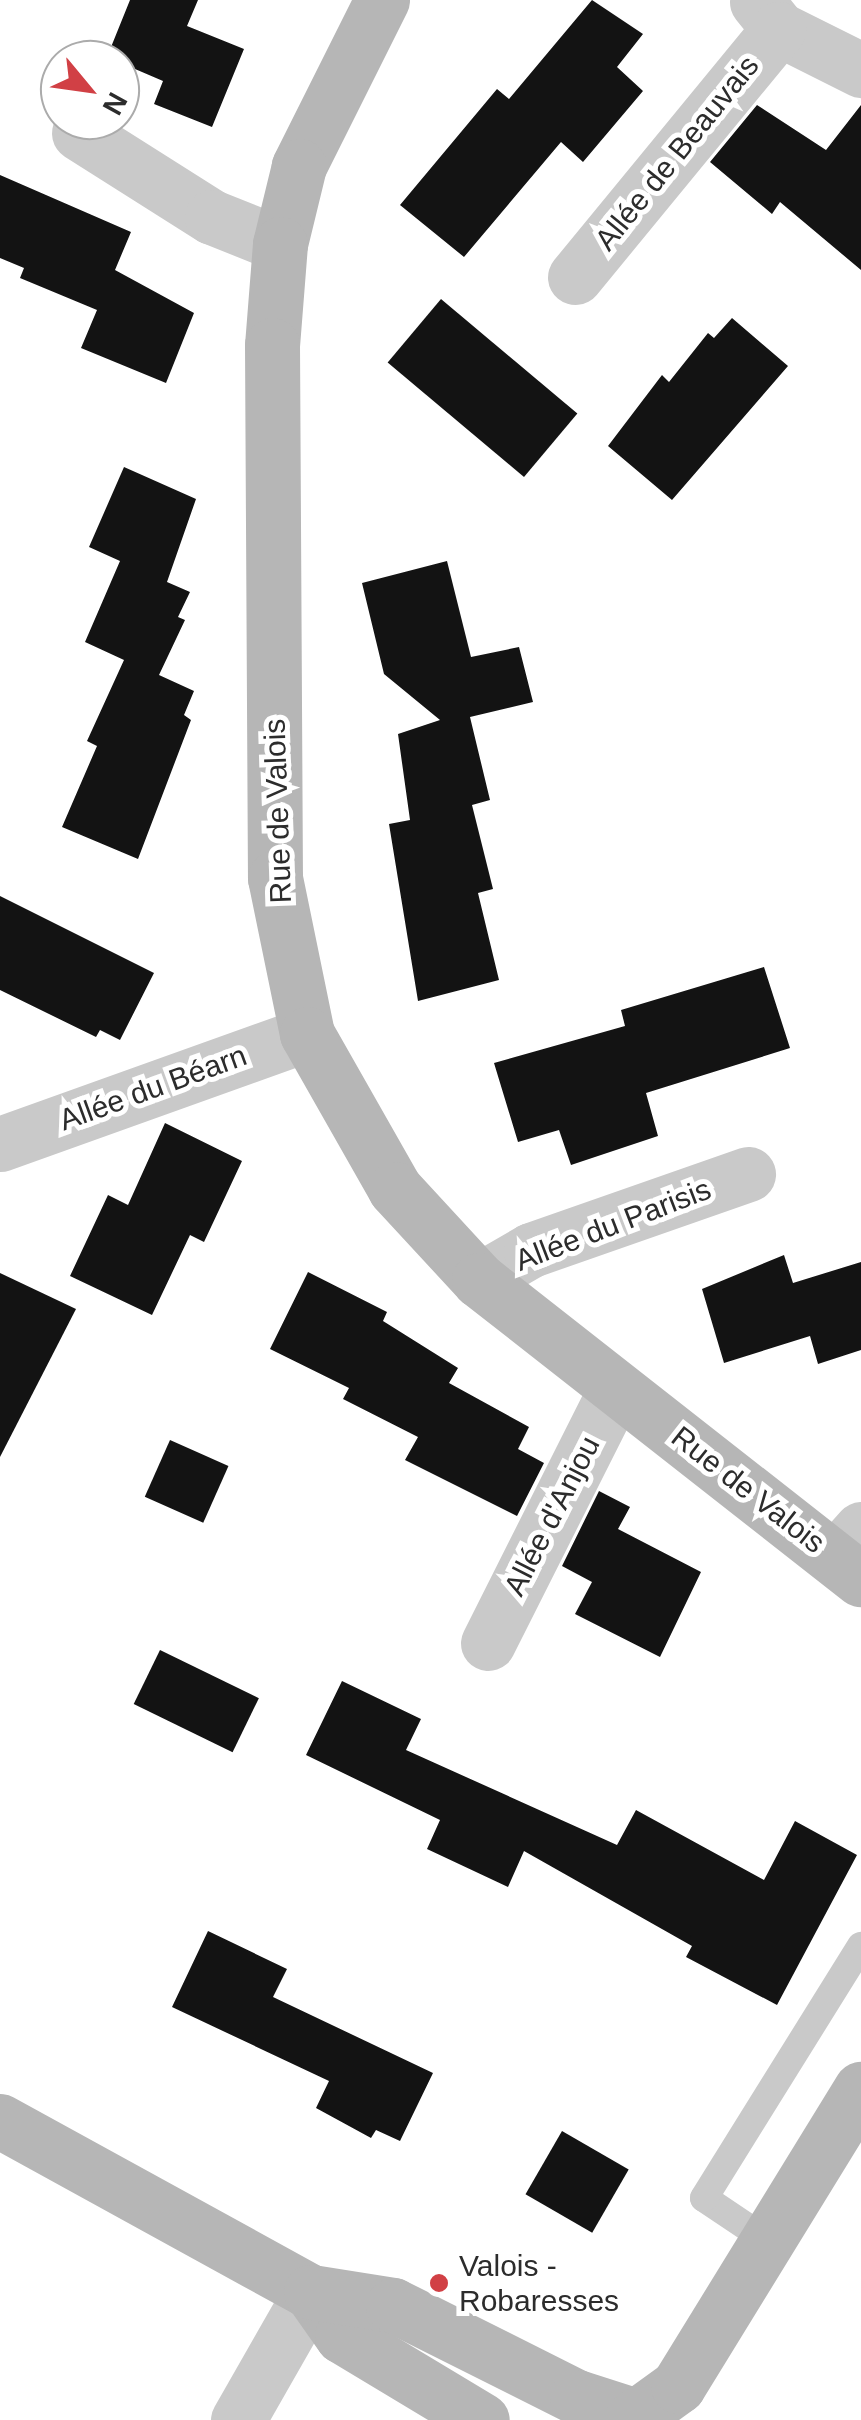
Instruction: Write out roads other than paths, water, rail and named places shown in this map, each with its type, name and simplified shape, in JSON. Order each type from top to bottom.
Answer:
[{"type":"street","name":"Rue de Valois","points":[[366,6],[299,166],[280,244],[272,345],[276,878],[307,1034],[394,1189],[479,1280],[616,1389],[852,1555]]},
{"type":"street","points":[[767,15],[861,70]]},
{"type":"street","name":"Allée de Beauvais","points":[[576,277],[767,15]]},
{"type":"street","points":[[89,140],[212,217],[280,244]]},
{"type":"street","name":"Allée du Béarn","points":[[0,1144],[307,1034]]},
{"type":"street","name":"Allée du Parisis","points":[[479,1280],[532,1250],[748,1174]]},
{"type":"street","name":"Allée d'Anjou","points":[[488,1643],[616,1389]]},
{"type":"street","points":[[0,2121],[310,2292],[383,2301],[577,2397],[654,2412],[768,2241],[861,2089]]},
{"type":"street","points":[[238,2420],[310,2292]]},
{"type":"street","points":[[310,2292],[342,2336],[482,2420]]},
{"type":"lane","points":[[768,2241],[704,2198],[861,1946]]},
{"type":"place","name":"Valois - Robaresses","points":[[439,2283]]}]
